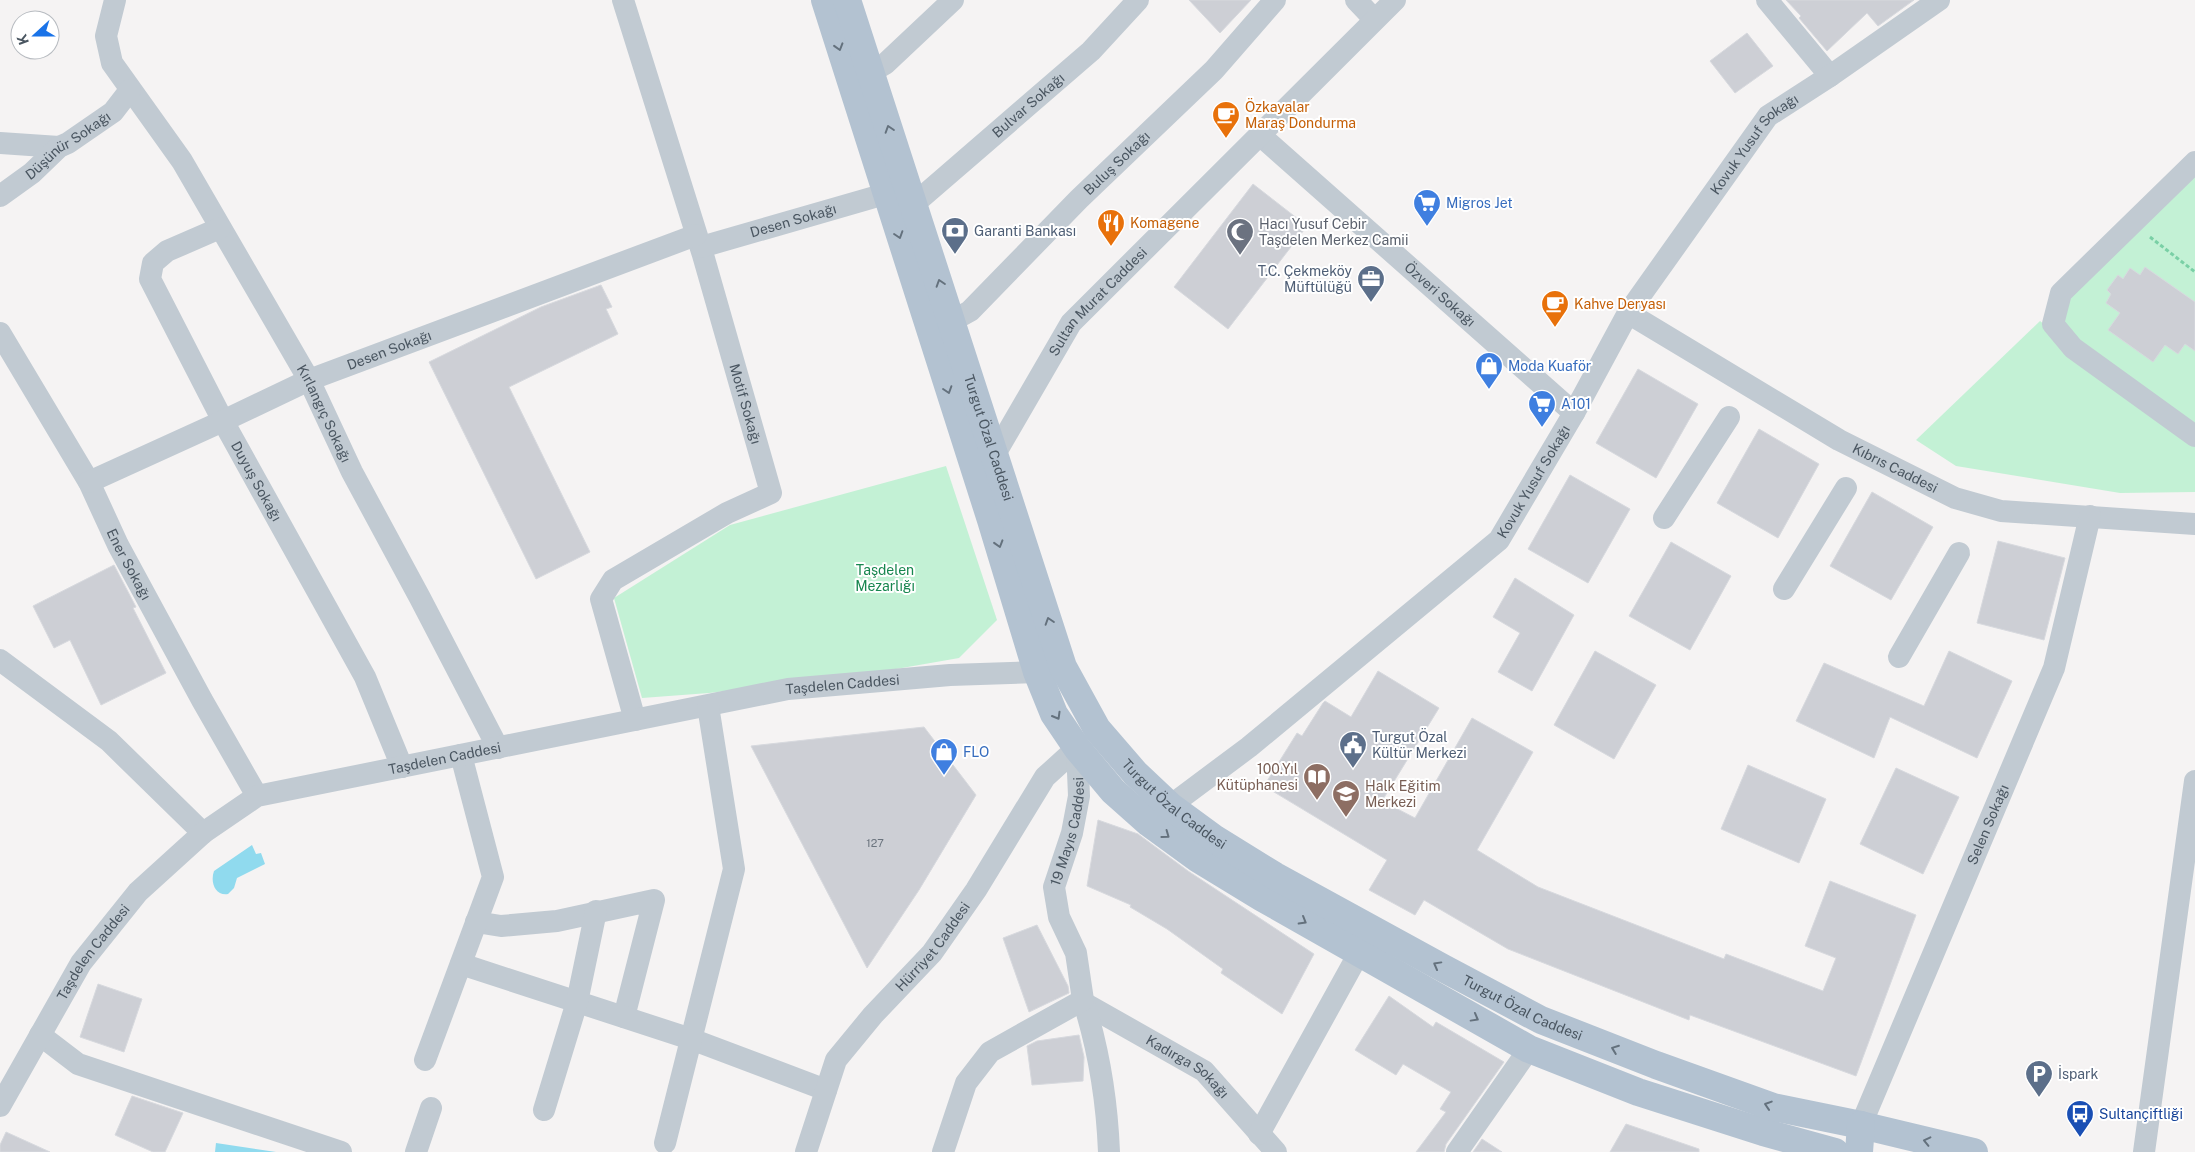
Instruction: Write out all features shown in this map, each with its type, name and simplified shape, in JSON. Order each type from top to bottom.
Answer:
[{"type":"main road","name":"Turgut Özal Caddesi","points":[[825,0],[885,194],[988,511],[1037,672],[1054,714],[1077,748],[1113,791],[1149,823],[1197,858],[1359,953],[1530,1049],[1638,1092],[1763,1132],[1835,1152]]},
{"type":"main road","name":"Turgut Özal Caddesi","points":[[847,0],[996,454],[1063,667],[1096,729],[1135,774],[1170,806],[1215,839],[1275,876],[1541,1020],[1656,1065],[1773,1107],[1861,1125],[1974,1152]]},
{"type":"main road","points":[[1037,672],[1063,667]]},
{"type":"main road","points":[[1077,748],[1096,729]]},
{"type":"main road","points":[[1359,953],[1372,928]]},
{"type":"main road","points":[[1859,1152],[1861,1125]]},
{"type":"street","name":"Kırlangıç Sokağı","points":[[115,0],[106,36],[112,63],[182,161],[308,380],[352,472],[498,748]]},
{"type":"street","name":"Motif Sokağı","points":[[623,0],[698,241],[771,493],[727,513],[613,580],[601,600],[635,720]]},
{"type":"street","points":[[870,72],[885,64],[953,0]]},
{"type":"street","name":"Bulvar Sokağı","points":[[914,204],[1091,51],[1138,0]]},
{"type":"street","name":"Buluş Sokağı","points":[[952,321],[970,311],[1079,199],[1214,70],[1275,0]]},
{"type":"street","points":[[1356,0],[1374,19]]},
{"type":"street","name":"Sultan Murat Caddesi","points":[[996,454],[1071,323],[1261,136],[1374,19],[1395,0]]},
{"type":"street","points":[[1767,0],[1830,76]]},
{"type":"street","name":"Kovuk Yusuf Sokağı","points":[[1170,806],[1249,747],[1499,540],[1574,413],[1628,313],[1768,116],[1830,76],[1939,0]]},
{"type":"street","name":"Düşünür Sokağı","points":[[0,196],[32,173],[59,147],[68,143],[113,112],[130,90]]},
{"type":"street","name":"Özveri Sokağı","points":[[1261,136],[1574,413]]},
{"type":"street","points":[[0,143],[59,147]]},
{"type":"street","points":[[2195,162],[2061,293],[2053,324],[2073,348],[2195,436]]},
{"type":"street","name":"Desen Sokağı","points":[[88,482],[308,380],[698,241],[885,194]]},
{"type":"street","name":"Duyuş Sokağı","points":[[220,228],[167,251],[153,264],[150,279],[223,421],[366,677],[402,767]]},
{"type":"street","name":"Kıbrıs Caddesi","points":[[1628,313],[1839,440],[1955,498],[2001,511],[2195,524]]},
{"type":"street","name":"Ener Sokağı","points":[[0,332],[88,482],[122,553],[257,796]]},
{"type":"street","points":[[1664,518],[1729,417]]},
{"type":"street","points":[[1784,589],[1846,488]]},
{"type":"street","name":"Selen Sokağı","points":[[1861,1125],[2054,668],[2090,516]]},
{"type":"street","points":[[1899,657],[1959,553]]},
{"type":"street","points":[[0,660],[109,741],[203,833]]},
{"type":"street","name":"Taşdelen Caddesi","points":[[0,1106],[82,963],[138,892],[203,833],[257,796],[788,690],[950,675],[1037,672]]},
{"type":"street","points":[[665,1143],[734,869],[708,706]]},
{"type":"street","name":"19 Mayıs Caddesi","points":[[1077,748],[1079,796],[1072,833],[1054,887],[1059,917],[1076,953],[1084,1002],[1094,1034],[1108,1123],[1109,1152]]},
{"type":"street","name":"Hürriyet Caddesi","points":[[806,1152],[836,1060],[873,1014],[932,954],[976,890],[1045,777],[1077,748]]},
{"type":"street","points":[[425,1060],[493,877],[460,755]]},
{"type":"street","points":[[2144,1152],[2195,781]]},
{"type":"street","points":[[476,922],[501,926],[556,921],[654,900],[624,1017]]},
{"type":"street","points":[[544,1110],[577,1002],[596,911]]},
{"type":"street","points":[[1259,1134],[1359,953]]},
{"type":"street","points":[[461,964],[691,1039],[826,1090]]},
{"type":"street","points":[[943,1152],[966,1083],[990,1052],[1084,1002]]},
{"type":"street","name":"Kadırga Sokağı","points":[[1084,1002],[1204,1071],[1276,1152]]},
{"type":"street","points":[[40,1036],[78,1064],[341,1152]]},
{"type":"street","points":[[1458,1152],[1530,1049]]},
{"type":"street","points":[[416,1152],[431,1108]]},
{"type":"path","points":[[2132,223],[2195,272]]},
{"type":"green space","points":[[2195,168],[2195,424],[2078,341],[2063,322],[2064,296]]},
{"type":"green space","points":[[2040,321],[2195,442],[2195,492],[2120,493],[1956,466],[1916,440]]},
{"type":"green space","name":"Taşdelen Mezarlığı","points":[[946,466],[997,620],[959,658],[879,672],[709,693],[642,698],[614,598],[730,525]]},
{"type":"water","points":[[252,845],[256,854],[261,853],[265,864],[237,878],[234,888],[228,894],[217,891],[213,884],[214,871]]},
{"type":"water","points":[[216,1143],[276,1152],[215,1152]]},
{"type":"building","points":[[1189,0],[1251,0],[1220,33]]},
{"type":"building","points":[[1786,0],[1914,0],[1878,26],[1867,13],[1827,51],[1799,18],[1801,16]]},
{"type":"building","points":[[1747,33],[1773,66],[1735,93],[1710,61]]},
{"type":"building","name":"Hacı Yusuf Cebir Taşdelen Merkez Camii","points":[[1253,184],[1307,226],[1228,329],[1174,287]]},
{"type":"building","points":[[2145,267],[2195,302],[2195,351],[2185,344],[2178,354],[2165,345],[2153,362],[2108,330],[2120,313],[2106,303],[2111,294],[2107,290],[2118,275],[2123,279],[2130,268],[2140,275]]},
{"type":"building","points":[[601,285],[612,307],[606,309],[618,334],[509,387],[590,552],[536,579],[429,362],[541,307]]},
{"type":"building","points":[[1638,369],[1698,404],[1656,478],[1596,443]]},
{"type":"building","points":[[1759,429],[1819,464],[1778,538],[1717,503]]},
{"type":"building","points":[[1570,475],[1630,509],[1588,583],[1528,549]]},
{"type":"building","points":[[1872,492],[1933,527],[1891,600],[1830,566]]},
{"type":"building","points":[[1998,541],[2065,558],[2044,640],[1977,623]]},
{"type":"building","points":[[1671,542],[1731,576],[1690,650],[1629,616]]},
{"type":"building","points":[[114,565],[136,607],[133,608],[166,673],[101,705],[70,640],[54,648],[33,606]]},
{"type":"building","points":[[1515,578],[1574,615],[1532,691],[1498,672],[1520,633],[1493,617]]},
{"type":"building","points":[[1595,651],[1656,685],[1614,759],[1554,725]]},
{"type":"building","points":[[1949,651],[2012,681],[1977,758],[1890,717],[1874,758],[1796,721],[1824,663],[1924,706]]},
{"type":"building","points":[[1378,671],[1439,708],[1382,801],[1415,818],[1472,718],[1533,752],[1477,850],[1538,887],[1724,959],[1726,954],[1823,991],[1836,958],[1805,946],[1830,881],[1916,915],[1856,1076],[1690,1015],[1689,1020],[1508,949],[1424,900],[1415,915],[1369,890],[1387,860],[1264,786],[1297,733],[1302,736],[1323,703],[1325,701],[1351,717]]},
{"type":"building","points":[[924,727],[976,795],[919,890],[867,968],[751,746]]},
{"type":"building","points":[[1748,765],[1826,799],[1799,863],[1721,829]]},
{"type":"building","points":[[1896,768],[1959,797],[1923,874],[1860,844]]},
{"type":"building","points":[[1098,820],[1138,834],[1188,871],[1314,954],[1282,1014],[1221,973],[1223,969],[1167,929],[1130,907],[1131,905],[1087,886]]},
{"type":"building","points":[[1037,925],[1068,986],[1069,993],[1029,1012],[1003,938]]},
{"type":"building","points":[[98,984],[142,999],[124,1052],[80,1037]]},
{"type":"building","points":[[1389,996],[1433,1027],[1436,1022],[1504,1062],[1446,1144],[1444,1152],[1416,1152],[1446,1112],[1440,1109],[1451,1092],[1403,1064],[1396,1075],[1355,1050]]},
{"type":"building","points":[[1079,1035],[1084,1057],[1083,1081],[1032,1085],[1027,1046],[1037,1041]]},
{"type":"building","points":[[132,1096],[183,1113],[165,1152],[153,1152],[115,1135]]},
{"type":"building","points":[[1626,1124],[1699,1149],[1699,1152],[1610,1152]]},
{"type":"building","points":[[6,1132],[50,1152],[0,1152],[0,1145]]},
{"type":"building","points":[[1482,1139],[1502,1152],[1473,1152]]},
{"type":"place","name":"Özkayalar Maraş Dondurma","points":[[1226,139]]},
{"type":"place","name":"Migros Jet","points":[[1427,227]]},
{"type":"place","name":"Komagene","points":[[1111,247]]},
{"type":"place","name":"Garanti Bankası","points":[[955,255]]},
{"type":"place","name":"Hacı Yusuf Cebir Taşdelen Merkez Camii","points":[[1240,256]]},
{"type":"place","name":"T.C. Çekmeköy Müftülüğü","points":[[1371,303]]},
{"type":"place","name":"Kahve Deryası","points":[[1555,328]]},
{"type":"place","name":"Moda Kuaför","points":[[1489,390]]},
{"type":"place","name":"A101","points":[[1542,428]]},
{"type":"place","name":"Turgut Özal Kültür Merkezi","points":[[1353,769]]},
{"type":"place","name":"FLO","points":[[944,776]]},
{"type":"place","name":"100.Yıl Kütüphanesi","points":[[1317,801]]},
{"type":"place","name":"Halk Eğitim Merkezi","points":[[1346,818]]},
{"type":"place","name":"İspark","points":[[2039,1098]]},
{"type":"place","name":"Sultançiftliği","points":[[2080,1138]]}]
